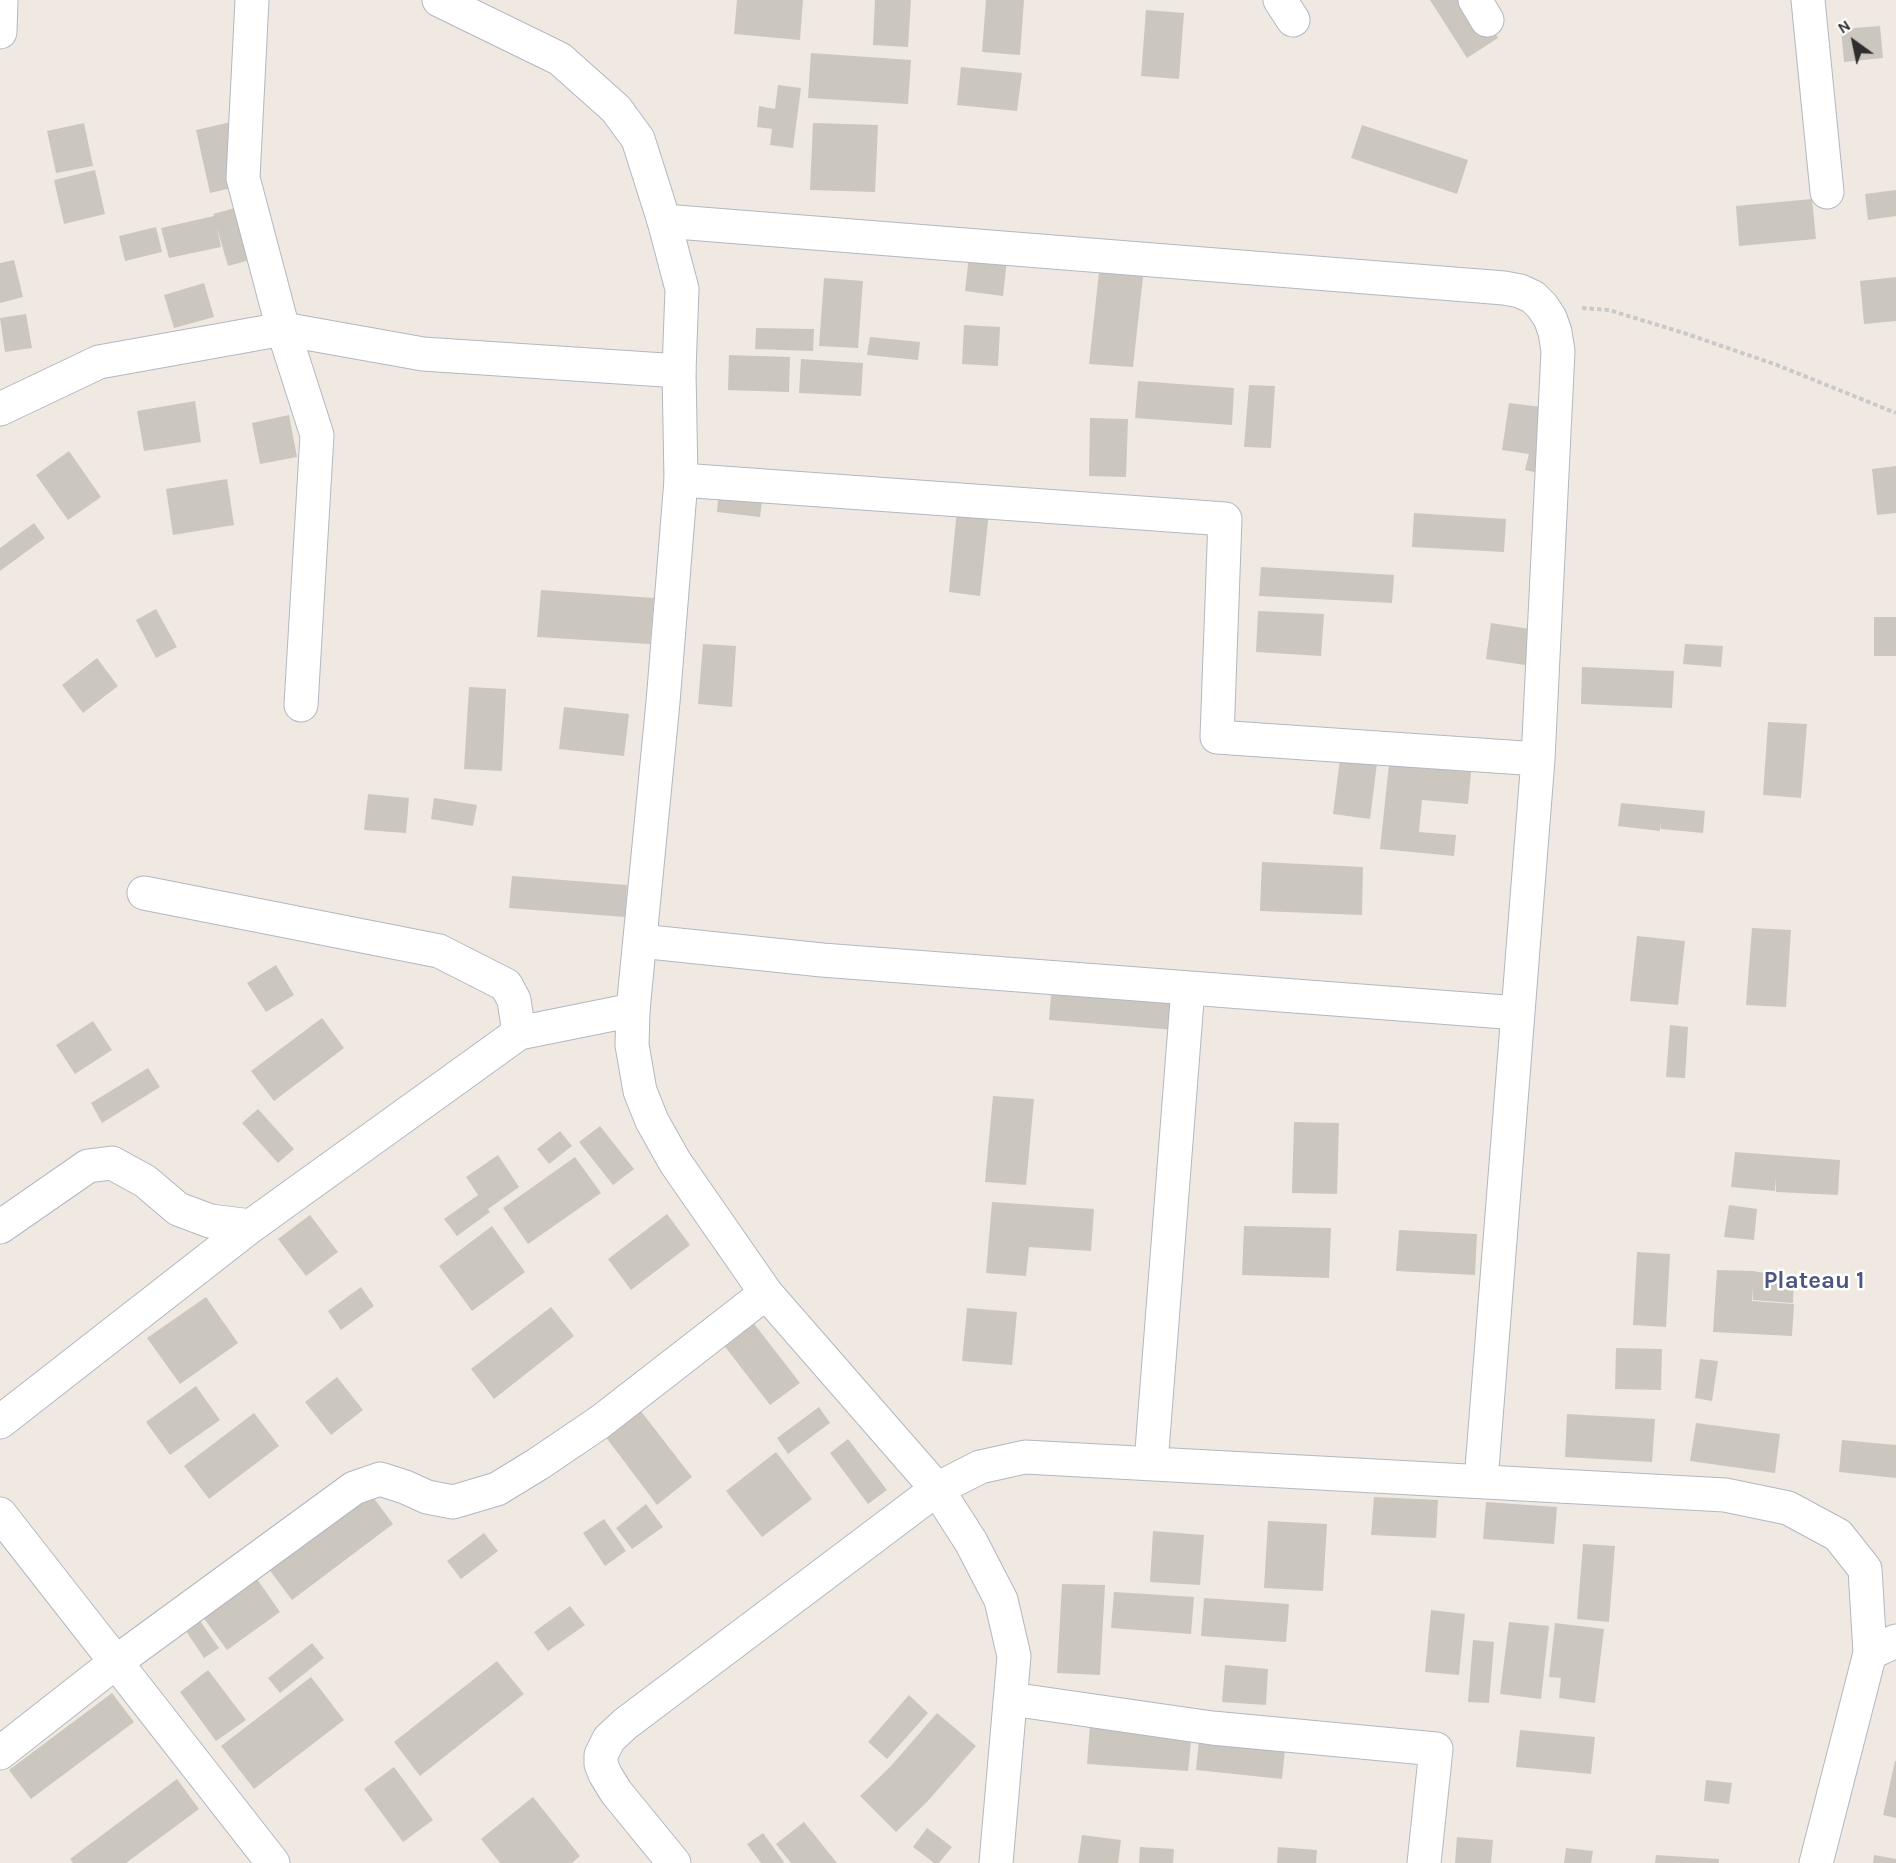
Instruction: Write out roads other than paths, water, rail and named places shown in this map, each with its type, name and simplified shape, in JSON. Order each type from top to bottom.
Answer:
[{"type":"street","points":[[0,32],[1,0]]},
{"type":"street","points":[[252,0],[243,178],[283,329],[317,435],[301,705]]},
{"type":"street","points":[[439,0],[560,58],[616,109],[638,139],[664,221],[682,289],[679,371],[681,480],[663,702],[633,1010],[632,1045],[640,1091],[652,1121],[675,1162],[766,1293],[937,1489],[971,1542],[1001,1600],[1014,1656],[996,1863]]},
{"type":"street","points":[[1475,0],[1487,20],[1485,0]]},
{"type":"street","points":[[1808,0],[1827,192]]},
{"type":"street","points":[[664,221],[1504,288],[1520,291],[1533,297],[1550,318],[1556,332],[1558,351],[1538,759],[1481,1481]]},
{"type":"street","points":[[0,410],[99,362],[283,329],[423,354],[679,371]]},
{"type":"street","points":[[681,480],[1225,519],[1217,737],[1538,759]]},
{"type":"street","points":[[144,893],[439,951],[506,985],[513,1000],[519,1033]]},
{"type":"street","points":[[640,941],[822,960],[1518,1013]]},
{"type":"street","points":[[1151,1463],[1188,988]]},
{"type":"street","points":[[0,1422],[251,1226],[519,1033],[633,1010]]},
{"type":"street","points":[[0,1227],[88,1166],[112,1163],[145,1181],[178,1209],[210,1221],[251,1226]]},
{"type":"street","points":[[0,1753],[116,1662],[354,1488],[380,1479],[428,1497],[453,1502],[497,1489],[600,1422],[766,1293]]},
{"type":"street","points":[[674,1863],[616,1792],[605,1774],[601,1764],[604,1746],[626,1724],[937,1489],[980,1467],[1025,1457],[1725,1495],[1788,1508],[1838,1535],[1865,1569],[1883,1647],[1816,1863]]},
{"type":"street","points":[[0,1514],[273,1863]]},
{"type":"street","points":[[1011,1699],[1212,1728],[1437,1749],[1424,1863]]},
{"type":"district","name":"Plateau 1","points":[[1814,1281]]}]
